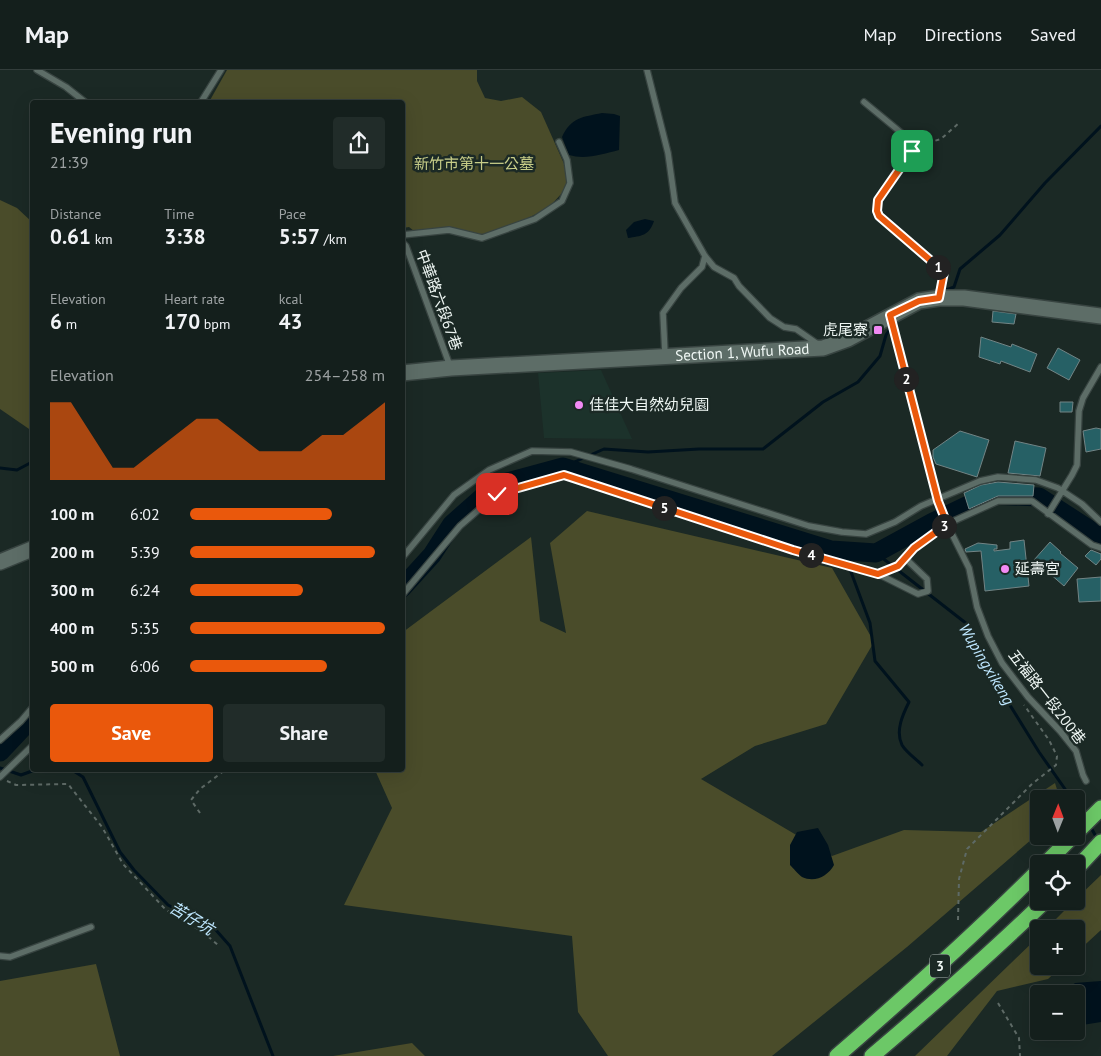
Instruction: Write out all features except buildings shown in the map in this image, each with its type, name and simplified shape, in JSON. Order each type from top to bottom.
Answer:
[{"type":"highway","points":[[1054,855],[1064,845]]},
{"type":"highway","points":[[1085,860],[1098,846]]},
{"type":"highway","name":"3","points":[[837,1056],[914,990],[1030,879]]},
{"type":"highway","name":"3","points":[[872,1056],[1002,943],[1035,910]]},
{"type":"main road","name":"Section 1, Wufu Road","points":[[405,373],[451,368],[823,348],[848,339],[919,301],[939,298],[964,298],[1101,316]]},
{"type":"main road","points":[[0,562],[30,550]]},
{"type":"lane","points":[[37,70],[66,87],[82,100]]},
{"type":"lane","points":[[202,100],[221,70]]},
{"type":"lane","points":[[647,70],[668,153],[675,203],[705,256],[714,267],[734,278],[739,286],[770,318],[784,327],[796,329],[823,348]]},
{"type":"lane","points":[[864,102],[910,140],[913,148],[911,155],[878,200],[877,211],[879,216],[944,272],[939,298]]},
{"type":"lane","points":[[405,235],[450,230],[482,238],[535,218],[562,202],[570,183],[567,160],[559,142]]},
{"type":"lane","name":"中華路六段67巷","points":[[405,245],[451,368]]},
{"type":"lane","points":[[666,356],[663,313],[681,288],[702,267],[705,256]]},
{"type":"lane","name":"五福路一段200巷","points":[[890,315],[938,501],[969,568],[977,607],[988,636],[1002,663],[1028,697],[1076,751],[1086,781]]},
{"type":"lane","points":[[1048,514],[1077,465],[1079,411],[1083,398],[1101,367]]},
{"type":"lane","points":[[405,554],[454,495],[489,470],[532,451],[579,454],[808,526],[842,532],[866,534],[894,522],[921,506],[938,501],[980,481],[998,477],[1036,480],[1062,490],[1082,504],[1101,522]]},
{"type":"lane","points":[[405,590],[460,526],[497,494],[564,475],[793,550],[878,574],[918,594],[928,591],[927,579],[905,558]]},
{"type":"lane","points":[[878,574],[898,566],[914,548],[947,524],[998,501],[1032,501],[1092,545],[1101,548]]},
{"type":"lane","points":[[0,740],[30,710]]},
{"type":"lane","points":[[1,777],[30,748]]},
{"type":"lane","points":[[0,956],[10,957],[91,927]]},
{"type":"path","points":[[913,148],[941,139],[960,122]]},
{"type":"path","points":[[958,920],[959,879],[967,849],[1032,784],[1056,764],[1057,756],[1049,740],[1021,701]]},
{"type":"path","points":[[200,813],[191,800],[200,788],[222,772]]},
{"type":"path","points":[[1,777],[16,785],[68,784],[102,827],[123,864],[166,910],[203,932],[219,946]]},
{"type":"path","points":[[998,1003],[1019,1038],[1020,1056]]},
{"type":"shaded area","name":"佳佳大自然幼兒園","points":[[601,370],[632,439],[544,438],[538,373]]},
{"type":"green space","name":"新竹市第十一公墓","points":[[227,70],[477,70],[477,81],[485,98],[501,101],[522,97],[541,112],[565,166],[568,181],[562,193],[551,205],[510,227],[483,235],[451,228],[414,231],[409,227],[405,228],[405,100],[210,100]]},
{"type":"green space","points":[[0,200],[17,208],[30,220],[30,430],[0,409]]},
{"type":"green space","points":[[587,511],[832,568],[874,642],[826,724],[755,746],[701,779],[832,856],[904,830],[981,832],[1030,800],[1030,841],[907,947],[772,1056],[608,1056],[578,1012],[572,936],[344,905],[392,808],[376,772],[405,772],[405,631],[531,537],[540,621],[566,633],[550,543]]},
{"type":"green space","points":[[1055,783],[1057,790],[1044,790]]},
{"type":"green space","points":[[1101,875],[1101,930],[1085,945],[1085,920],[1055,920],[1065,910],[1085,910],[1085,890]]},
{"type":"green space","points":[[1030,945],[1030,975],[1052,975],[1048,979],[997,991],[947,1056],[915,1056]]},
{"type":"green space","points":[[96,964],[120,1056],[0,1056],[0,981]]},
{"type":"green space","points":[[412,1043],[425,1056],[333,1056]]},
{"type":"water","points":[[602,113],[620,116],[619,150],[588,157],[569,155],[562,137],[569,125],[578,119]]},
{"type":"water","points":[[645,219],[654,221],[650,230],[641,236],[628,238],[626,230],[634,222]]},
{"type":"water","points":[[818,828],[828,845],[834,865],[825,875],[816,879],[807,879],[802,877],[790,865],[790,845],[797,832]]},
{"type":"water","points":[[1101,981],[1101,1022],[1085,1025],[1085,985],[1073,985],[1075,983]]},
{"type":"waterway","points":[[941,292],[954,287],[960,269],[1000,235],[1045,183],[1101,126]]},
{"type":"waterway","points":[[563,467],[604,449],[648,452],[699,449],[763,449],[823,402],[858,382],[880,356],[886,335],[897,319]]},
{"type":"waterway","points":[[0,468],[17,470],[30,463]]},
{"type":"waterway","points":[[405,585],[432,555],[452,524],[496,485],[563,467],[831,550],[876,553],[931,523],[989,495],[1039,497],[1101,537]]},
{"type":"waterway","points":[[843,551],[847,560]]},
{"type":"waterway","name":"Wupingxikeng","points":[[876,553],[967,624],[979,655],[1039,752],[1066,790]]},
{"type":"waterway","points":[[851,572],[870,623],[875,661],[909,702],[902,717],[899,734],[900,740],[909,753],[922,765]]},
{"type":"waterway","points":[[0,752],[30,720]]},
{"type":"waterway","name":"苦仔坑","points":[[0,768],[21,775],[30,772]]},
{"type":"waterway","name":"苦仔坑","points":[[75,772],[83,777],[120,852],[134,870],[168,905],[215,929],[230,946],[273,1056]]},
{"type":"waterway","name":"Wupingxikeng","points":[[1090,826],[1098,840]]},
{"type":"place","name":"虎尾寮","points":[[878,330]]},
{"type":"place","name":"佳佳大自然幼兒園","points":[[579,405]]},
{"type":"place","name":"延壽宮","points":[[1005,569]]},
{"type":"route","points":[[497,494],[564,475],[793,550],[878,574],[898,566],[914,548],[947,524],[934,487],[890,315],[919,301],[939,298],[944,272],[879,216],[877,211],[878,200],[912,151]]}]
